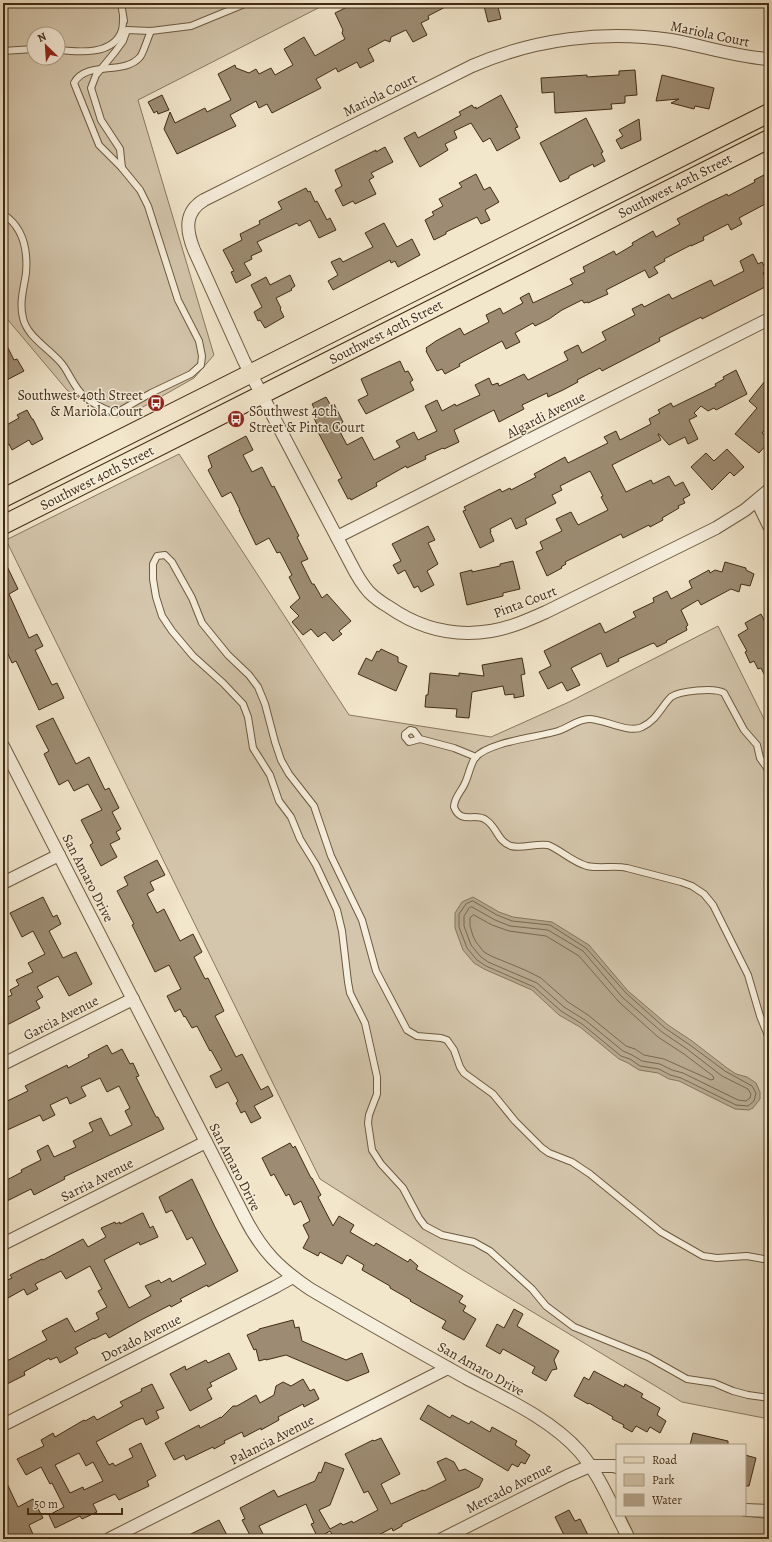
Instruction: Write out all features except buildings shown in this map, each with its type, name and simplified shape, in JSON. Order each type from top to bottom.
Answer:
[{"type":"main road","name":"Southwest 40th Street","points":[[3,498],[769,113]]},
{"type":"main road","name":"Southwest 40th Street","points":[[3,525],[769,140]]},
{"type":"street","name":"Mariola Court","points":[[251,374],[191,241],[188,226],[190,214],[195,206],[204,200],[472,66],[529,46],[582,38],[612,36],[641,37],[672,41],[741,56],[769,59]]},
{"type":"street","name":"Algardi Avenue","points":[[337,537],[769,319]]},
{"type":"street","name":"Pinta Court","points":[[251,374],[361,583],[370,593],[394,611],[405,618],[430,628],[454,632],[479,632],[504,628],[546,612],[694,540],[725,523],[757,501],[769,490]]},
{"type":"street","points":[[757,501],[769,526]]},
{"type":"street","name":"San Amaro Drive","points":[[3,746],[256,1238],[272,1260],[292,1277],[316,1292],[549,1426],[579,1451],[602,1484],[616,1513]]},
{"type":"street","points":[[3,883],[59,855]]},
{"type":"street","name":"Garcia Avenue","points":[[3,1064],[133,999]]},
{"type":"street","name":"Sarria Avenue","points":[[3,1244],[206,1142]]},
{"type":"street","name":"Dorado Avenue","points":[[3,1425],[292,1277]]},
{"type":"street","name":"Palancia Avenue","points":[[109,1539],[448,1368]]},
{"type":"street","points":[[590,1466],[616,1467]]},
{"type":"street","name":"Mercado Avenue","points":[[442,1539],[567,1476],[590,1466]]},
{"type":"street","points":[[746,1510],[769,1511]]},
{"type":"street","name":"San Amaro Drive","points":[[618,1516],[629,1539]]},
{"type":"lane","points":[[121,3],[127,30],[119,47],[96,75],[91,88],[101,120],[120,149],[122,168]]},
{"type":"lane","points":[[127,30],[151,32],[191,26],[247,3]]},
{"type":"lane","points":[[66,51],[83,52],[103,49],[115,41],[122,31],[123,17]]},
{"type":"lane","points":[[3,214],[12,220],[19,229],[24,242],[26,272],[21,306],[23,320],[31,333],[53,353],[63,365],[83,395],[100,408],[116,413],[151,392],[191,374],[201,365],[202,356],[199,341],[178,300],[148,206],[140,190],[122,168],[99,145],[74,83],[77,77],[88,72],[118,67],[134,62],[141,57],[151,32]]},
{"type":"lane","points":[[3,51],[26,50]]},
{"type":"lane","points":[[769,1260],[747,1256],[717,1258],[703,1256],[661,1232],[590,1174],[572,1162],[549,1153],[542,1148],[515,1121],[493,1094],[464,1073],[451,1045],[447,1040],[417,1036],[407,1030],[376,971],[362,920],[331,856],[314,806],[289,774],[281,760],[265,704],[258,686],[228,655],[202,623],[192,598],[172,562],[165,555],[157,556],[153,564],[153,579],[162,616],[172,631],[194,656],[243,704],[248,717],[253,748],[270,775],[279,801],[291,817],[300,839],[316,865],[341,920],[350,993],[365,1023],[377,1077],[377,1094],[368,1124],[370,1146],[376,1158],[402,1188],[419,1218],[426,1226],[442,1235],[474,1242],[490,1251],[532,1289],[546,1306],[574,1327],[648,1357],[686,1378],[714,1383],[733,1391],[748,1395],[769,1398]]},
{"type":"lane","points":[[769,771],[760,758],[757,746],[744,730],[727,697],[720,690],[715,690],[674,695],[648,724],[640,728],[626,728],[598,720],[584,719],[557,731],[521,739],[487,749],[476,757],[465,785],[456,798],[454,807],[459,815],[469,818],[482,818],[486,820],[497,836],[506,843],[518,847],[542,844],[548,845],[584,865],[592,867],[620,866],[681,882],[692,886],[704,894],[713,905],[748,975],[760,1016],[769,1038]]},
{"type":"lane","points":[[420,739],[445,745],[476,757]]},
{"type":"green space","points":[[3,3],[328,3],[138,100],[214,355],[194,378],[134,412],[117,417],[103,414],[67,390],[3,314]]},
{"type":"green space","points":[[179,454],[349,715],[491,737],[569,702],[718,626],[769,729],[769,1419],[682,1402],[463,1270],[320,1179],[6,540]]},
{"type":"green space","points":[[625,1516],[746,1516],[769,1519],[769,1536],[763,1539],[636,1539]]},
{"type":"water","points":[[473,897],[499,912],[513,917],[552,922],[589,945],[628,991],[668,1025],[736,1074],[747,1077],[756,1083],[760,1092],[760,1099],[753,1108],[749,1110],[735,1109],[679,1081],[669,1079],[658,1073],[639,1070],[619,1059],[580,1027],[559,1015],[532,990],[484,969],[474,963],[463,950],[455,928],[455,913],[462,902]]},
{"type":"place","name":"Southwest 40th Street & Mariola Court","points":[[156,403]]},
{"type":"place","name":"Southwest 40th Street & Pinta Court","points":[[236,419]]}]
